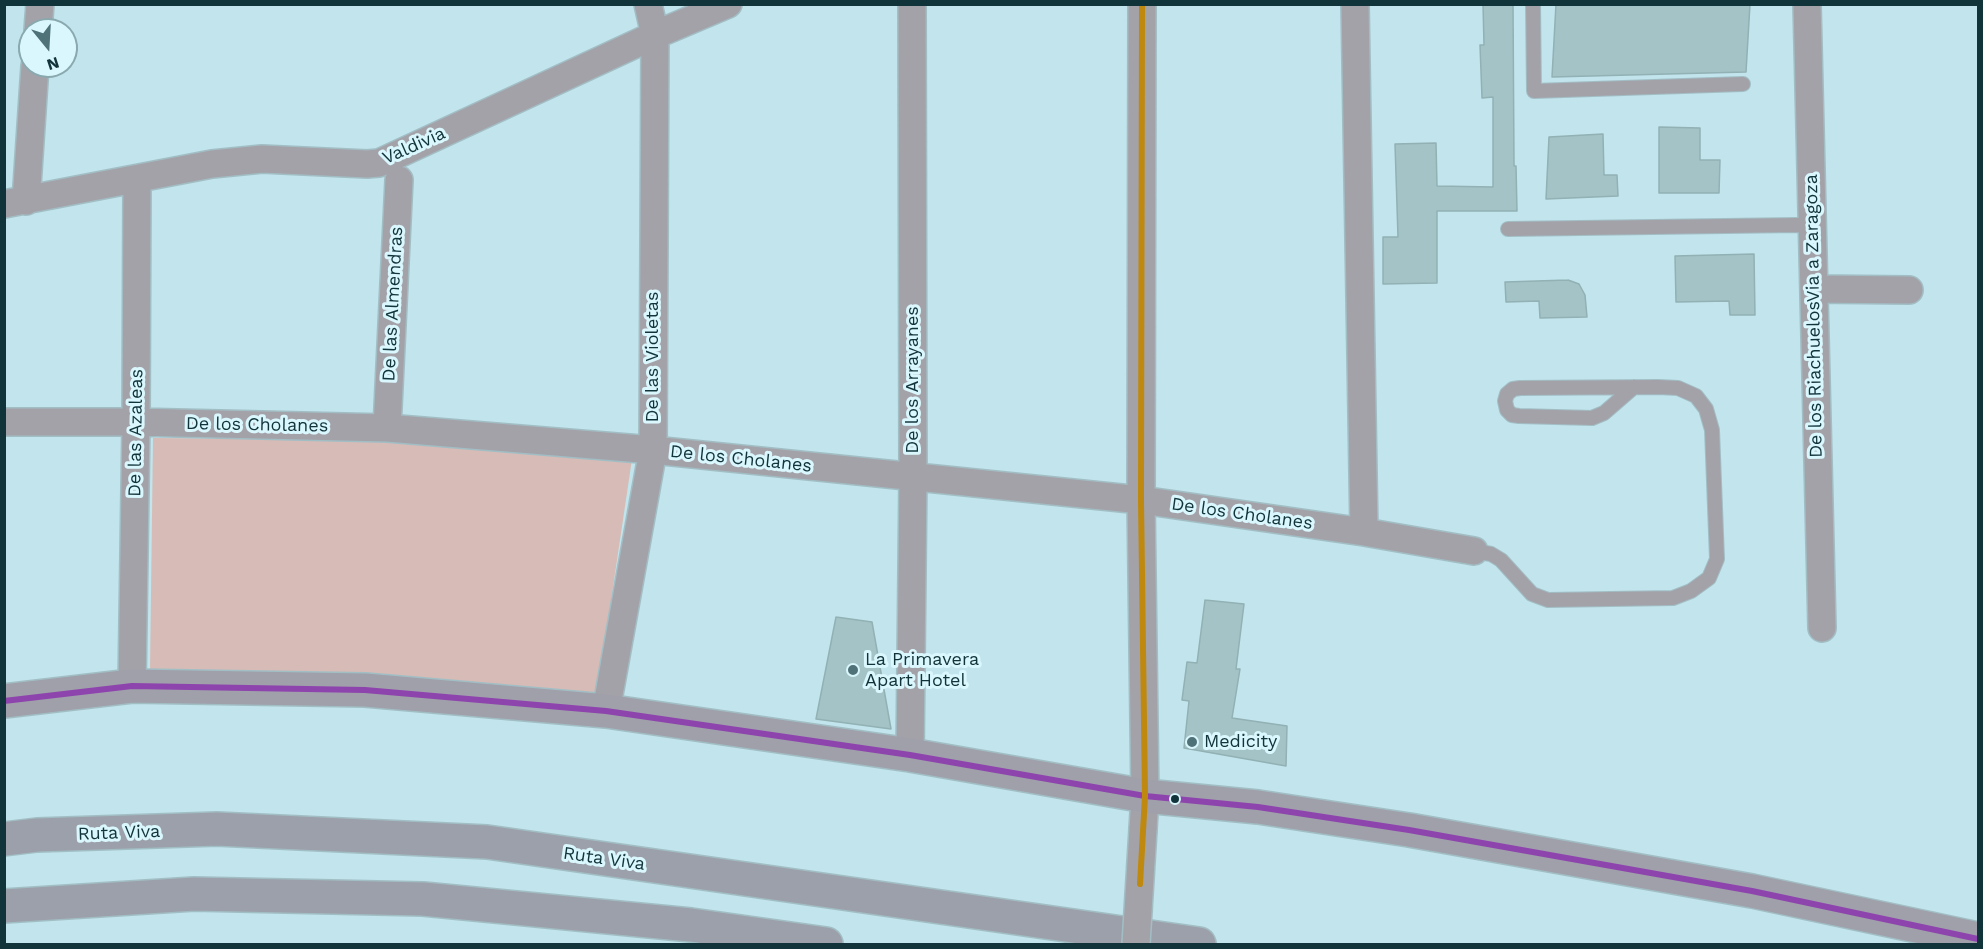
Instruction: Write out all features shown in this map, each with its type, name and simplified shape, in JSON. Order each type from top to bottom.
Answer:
[{"type":"highway","name":"Ruta Viva","points":[[4,839],[217,829],[487,842],[1199,945]]},
{"type":"highway","points":[[4,906],[194,894],[423,899],[691,925],[826,945]]},
{"type":"main road","points":[[4,701],[132,686],[364,690],[606,711],[910,755],[1145,796],[1258,807],[1409,830],[1752,891],[1978,939]]},
{"type":"street","name":"De las Violetas","points":[[606,711],[653,450],[655,35],[648,4]]},
{"type":"street","name":"Valdivia","points":[[15,203],[212,164],[262,159],[379,163],[655,35],[695,11],[728,4]]},
{"type":"street","name":"De los Arrayanes","points":[[910,755],[913,476],[912,4]]},
{"type":"street","points":[[1136,945],[1145,796],[1141,500],[1142,4]]},
{"type":"street","points":[[1355,4],[1364,532]]},
{"type":"street","name":"De los RiachuelosVia a Zaragoza","points":[[1807,4],[1822,628]]},
{"type":"street","points":[[15,203],[33,78]]},
{"type":"street","name":"De las Azaleas","points":[[132,686],[136,422],[136,180]]},
{"type":"street","name":"De las Almendras","points":[[387,428],[399,180]]},
{"type":"street","points":[[1814,289],[1909,290]]},
{"type":"street","name":"De los Cholanes","points":[[4,422],[136,422],[387,428],[653,450],[1141,500],[1364,532],[1474,551]]},
{"type":"lane","points":[[1533,4],[1534,91],[1743,84]]},
{"type":"lane","points":[[1508,230],[1812,226]]},
{"type":"lane","points":[[1474,551],[1491,554],[1501,560],[1532,594],[1548,600],[1673,598],[1691,591],[1709,578],[1716,559],[1712,430],[1706,409],[1696,396],[1678,388],[1634,387],[1520,388],[1513,389],[1507,394],[1505,401],[1507,410],[1512,415],[1592,418],[1604,413],[1634,387]]},
{"type":"shaded area","points":[[153,438],[386,440],[632,459],[597,695],[150,671]]},
{"type":"building","points":[[1483,4],[1513,4],[1514,166],[1516,166],[1517,211],[1437,211],[1437,283],[1383,284],[1383,237],[1398,237],[1395,144],[1436,143],[1437,186],[1493,187],[1493,97],[1482,98],[1480,45],[1484,45]]},
{"type":"building","points":[[1556,4],[1750,4],[1746,72],[1552,77]]},
{"type":"building","points":[[1659,127],[1700,128],[1700,160],[1720,160],[1719,193],[1659,193]]},
{"type":"building","points":[[1603,134],[1604,175],[1617,175],[1618,196],[1546,199],[1549,137]]},
{"type":"building","points":[[1754,254],[1755,315],[1730,315],[1729,301],[1676,302],[1675,256]]},
{"type":"building","points":[[1568,280],[1579,284],[1585,295],[1587,317],[1540,318],[1539,301],[1506,302],[1505,282]]},
{"type":"building","points":[[1205,600],[1244,604],[1236,669],[1240,669],[1232,718],[1287,726],[1286,766],[1184,748],[1189,701],[1182,700],[1187,662],[1197,663]]},
{"type":"building","name":"La Primavera Apart Hotel","points":[[836,617],[872,622],[891,729],[816,719]]},
{"type":"transit line","points":[[1140,884],[1145,796],[1141,500],[1142,4]]},
{"type":"transit line","points":[[4,701],[132,686],[365,690],[606,711],[910,755],[1145,796],[1258,807],[1409,830],[1752,891],[1978,939]]},
{"type":"place","name":"La Primavera Apart Hotel","points":[[853,670]]},
{"type":"place","name":"Medicity","points":[[1192,742]]}]
